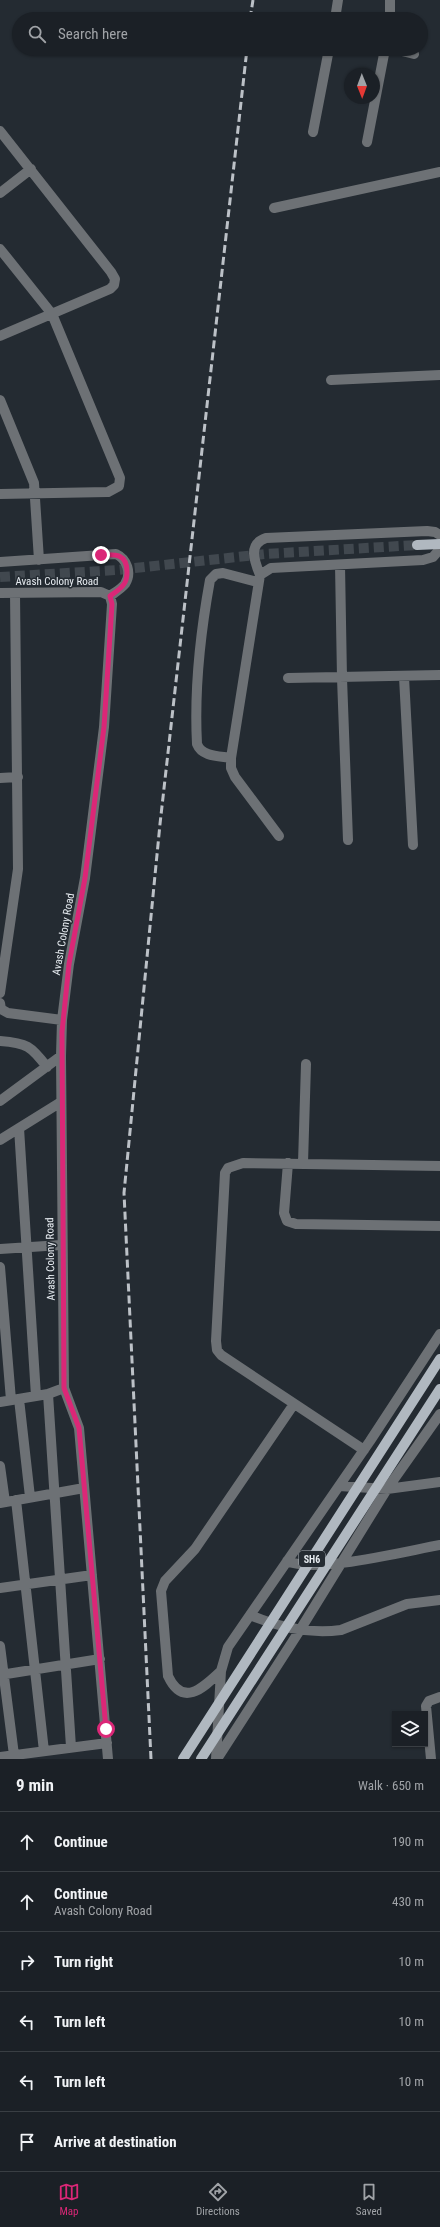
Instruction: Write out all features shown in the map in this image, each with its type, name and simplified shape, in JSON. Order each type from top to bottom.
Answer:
[{"type":"main road","points":[[417,545],[440,544]]},
{"type":"main road","name":"SH6","points":[[183,1759],[440,1358]]},
{"type":"main road","name":"SH6","points":[[201,1759],[440,1390]]},
{"type":"street","points":[[336,12],[338,0]]},
{"type":"street","points":[[390,0],[390,12]]},
{"type":"street","points":[[313,132],[328,56]]},
{"type":"street","points":[[367,142],[384,56]]},
{"type":"street","points":[[0,131],[115,279],[114,285],[110,289],[0,336]]},
{"type":"street","points":[[0,193],[31,169]]},
{"type":"street","points":[[274,208],[440,172]]},
{"type":"street","points":[[0,249],[52,314],[120,478],[119,486],[108,492],[36,492],[0,494]]},
{"type":"street","points":[[331,380],[440,376]]},
{"type":"street","points":[[0,400],[31,473],[36,492],[40,560]]},
{"type":"street","points":[[279,836],[235,777],[231,768],[231,758],[258,578],[254,561],[254,546],[258,540],[266,538],[427,531],[435,532],[440,535]]},
{"type":"street","points":[[258,578],[264,570],[271,568],[423,560],[433,556],[440,549]]},
{"type":"street","points":[[0,562],[116,554],[123,557],[127,564],[127,578],[124,585],[110,596]]},
{"type":"street","points":[[340,564],[342,678],[348,840]]},
{"type":"street","points":[[231,758],[205,754],[199,750],[197,744],[195,705],[200,633],[210,580],[216,574],[222,573],[258,578]]},
{"type":"street","name":"Avash Colony Road","points":[[0,593],[101,592],[110,596],[112,610],[104,727],[85,878],[69,964],[62,1020],[61,1056],[61,1245],[64,1388],[79,1428],[108,1759]]},
{"type":"street","points":[[0,993],[17,883],[18,777],[14,593]]},
{"type":"street","points":[[288,678],[440,675]]},
{"type":"street","points":[[404,676],[413,845]]},
{"type":"street","points":[[0,778],[18,777]]},
{"type":"street","points":[[0,1003],[1,1009],[8,1013],[62,1020]]},
{"type":"street","points":[[0,1041],[27,1045],[34,1049],[47,1067]]},
{"type":"street","points":[[0,1101],[61,1056]]},
{"type":"street","points":[[303,1163],[306,1064]]},
{"type":"street","points":[[0,1140],[61,1102]]},
{"type":"street","points":[[19,1128],[36,1396]]},
{"type":"street","points":[[364,1450],[221,1355],[217,1350],[216,1341],[225,1174],[228,1168],[242,1162],[440,1166]]},
{"type":"street","points":[[288,1163],[284,1213],[287,1220],[296,1224],[440,1226]]},
{"type":"street","points":[[0,1249],[27,1246],[61,1245]]},
{"type":"street","points":[[0,1267],[15,1400],[30,1497]]},
{"type":"street","points":[[216,1759],[221,1671],[228,1647],[364,1450],[440,1334]]},
{"type":"street","points":[[0,1402],[48,1394],[64,1388]]},
{"type":"street","points":[[48,1394],[71,1748]]},
{"type":"street","points":[[221,1671],[203,1688],[191,1693],[181,1692],[173,1686],[168,1676],[161,1591],[165,1582],[195,1549],[294,1404]]},
{"type":"street","points":[[216,1759],[300,1630],[387,1489],[440,1414]]},
{"type":"street","points":[[0,1466],[3,1502],[84,1488]]},
{"type":"street","points":[[339,1486],[387,1489],[440,1482]]},
{"type":"street","points":[[16,1500],[44,1751]]},
{"type":"street","points":[[287,1560],[299,1564],[342,1563],[440,1545]]},
{"type":"street","points":[[0,1588],[92,1575]]},
{"type":"street","points":[[250,1616],[300,1630],[321,1632],[341,1630],[407,1604],[440,1600]]},
{"type":"street","points":[[0,1646],[2,1674],[14,1755]]},
{"type":"street","points":[[2,1674],[100,1660]]},
{"type":"street","points":[[431,1759],[426,1706],[429,1701],[440,1697]]},
{"type":"street","points":[[0,1757],[107,1742]]},
{"type":"tunnel","points":[[0,577],[117,570],[265,554],[417,545]]},
{"type":"railway","points":[[251,12],[253,0]]},
{"type":"railway","points":[[151,1759],[124,1193],[160,824],[246,56]]},
{"type":"route","points":[[101,555],[116,554],[123,557],[127,564],[127,578],[124,585],[110,596],[112,604],[112,622],[104,727],[85,878],[69,964],[62,1020],[61,1245],[64,1388],[79,1428],[106,1729]]}]
